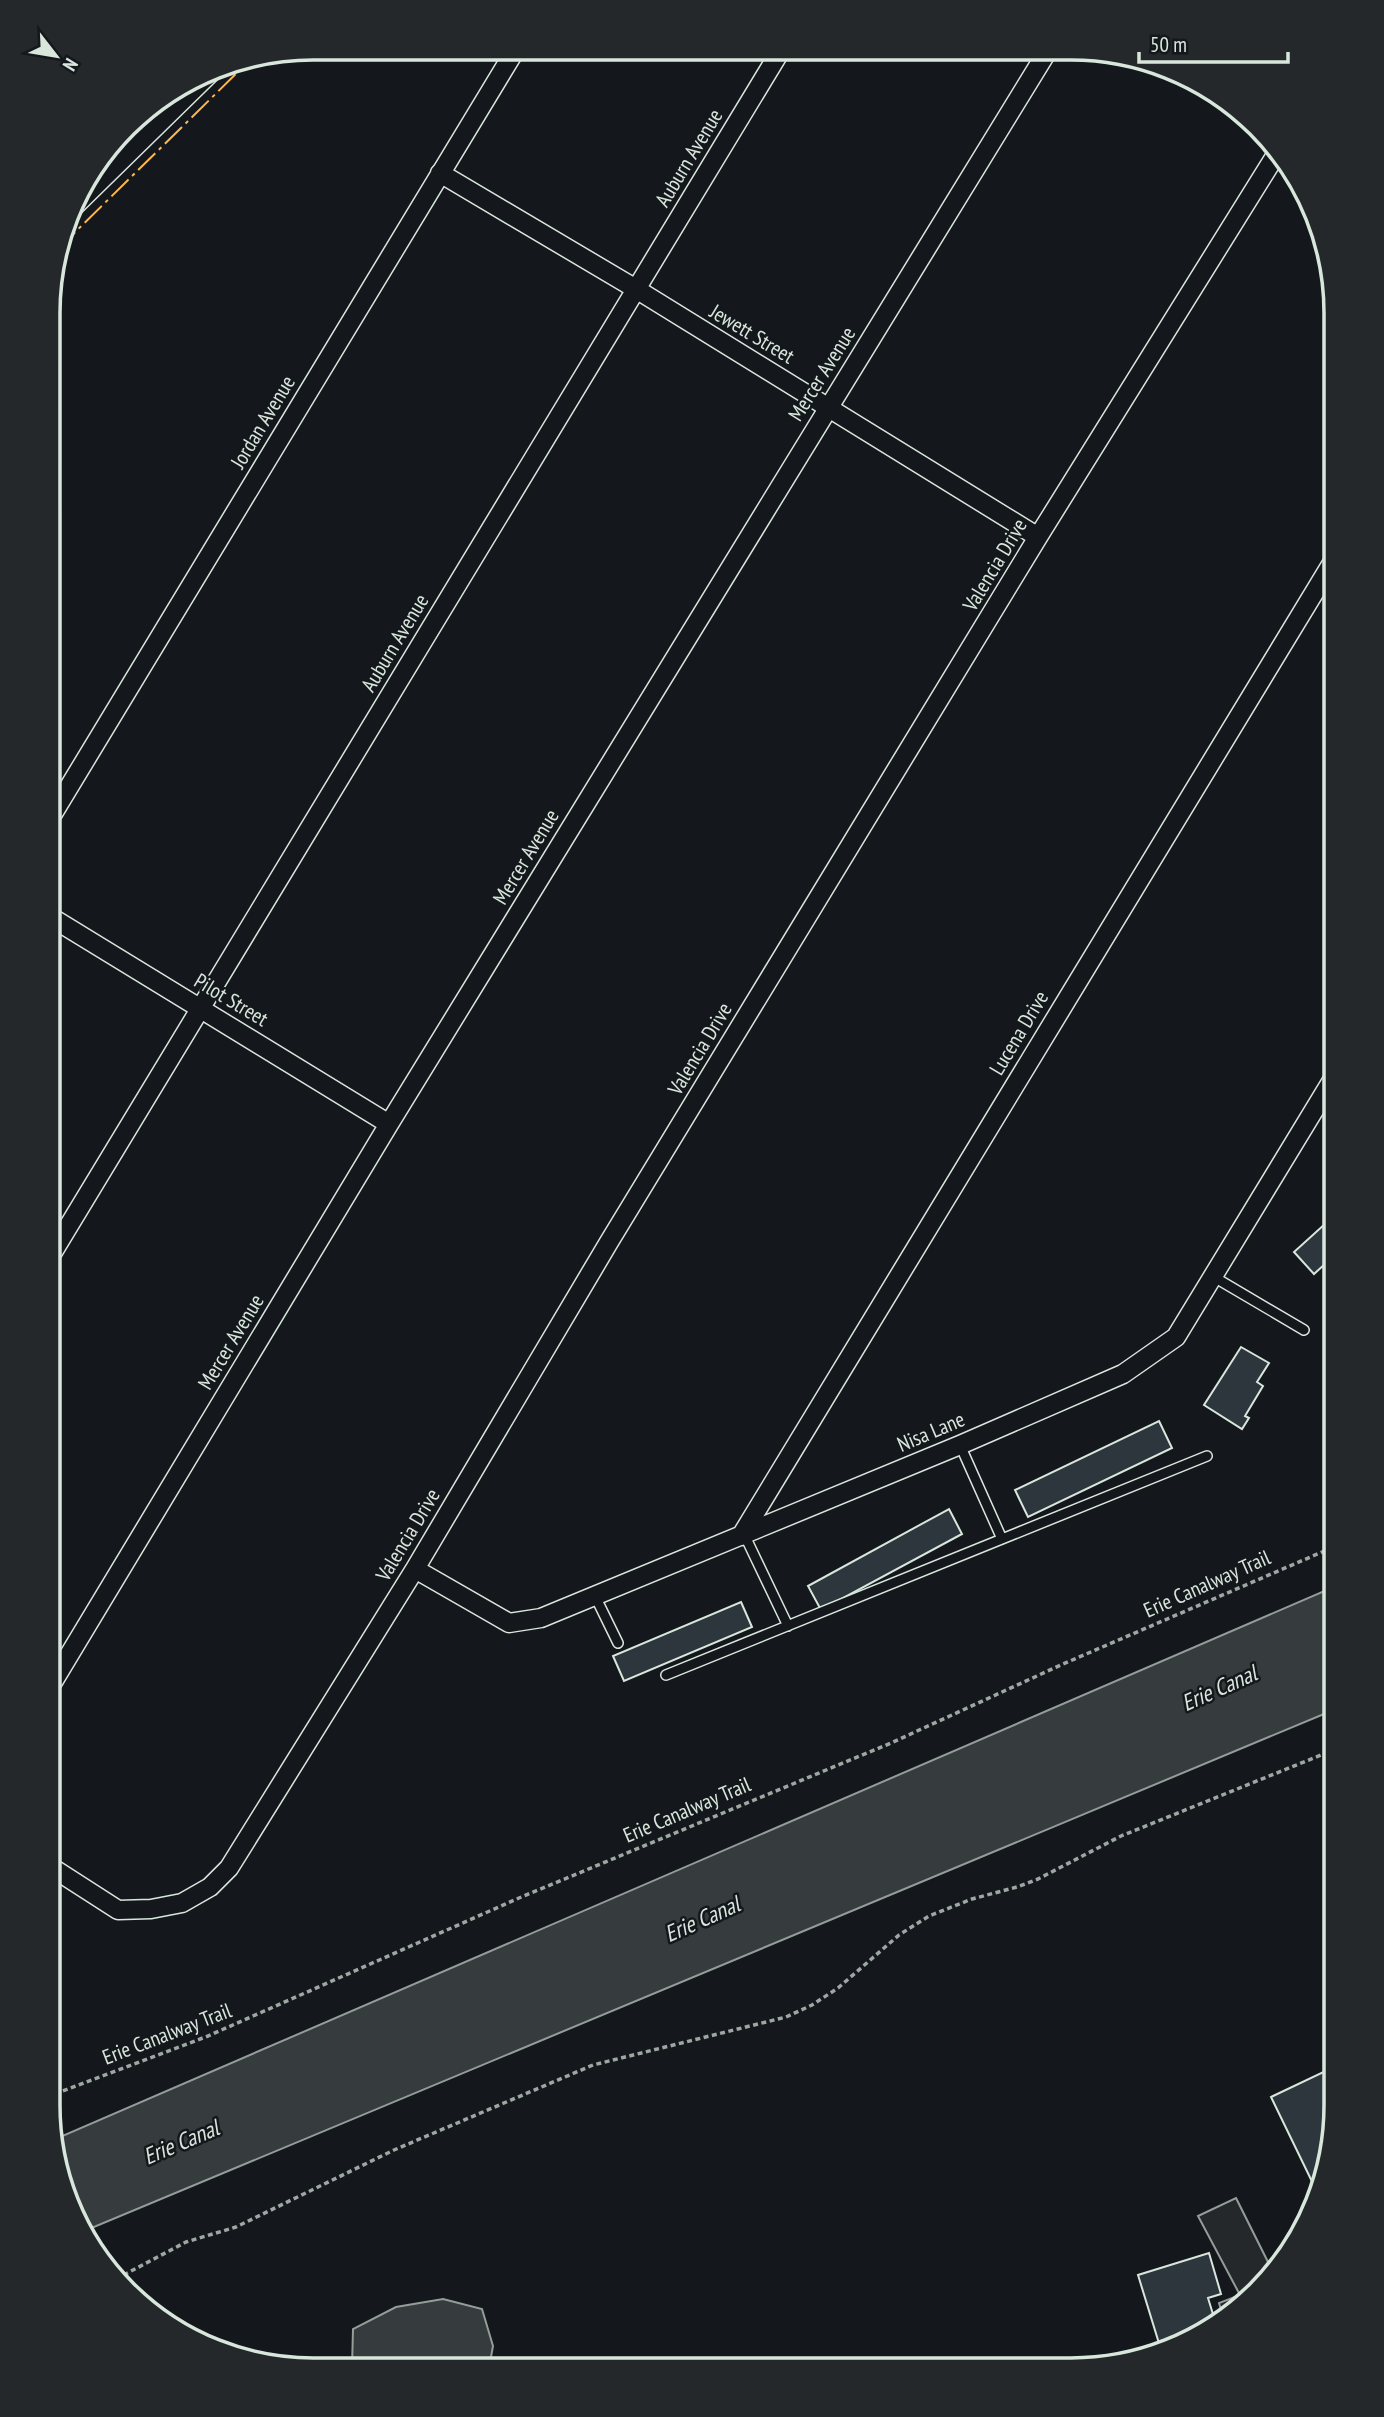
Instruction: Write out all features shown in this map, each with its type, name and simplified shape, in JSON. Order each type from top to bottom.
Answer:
[{"type":"street","name":"Jordan Avenue","points":[[60,802],[509,60]]},
{"type":"street","name":"Auburn Avenue","points":[[60,1240],[775,60]]},
{"type":"street","name":"Mercer Avenue","points":[[60,1669],[390,1124],[1042,60]]},
{"type":"street","points":[[96,182],[187,93]]},
{"type":"street","name":"Valencia Drive","points":[[60,1874],[118,1910],[151,1909],[182,1903],[210,1887],[229,1868],[415,1569],[616,1230],[1038,537],[1273,160]]},
{"type":"street","name":"Jewett Street","points":[[440,173],[636,289],[1038,537]]},
{"type":"street","name":"Lucena Drive","points":[[742,1535],[1324,576]]},
{"type":"street","name":"Pilot Street","points":[[60,923],[390,1124]]},
{"type":"street","name":"Nisa Lane","points":[[415,1569],[509,1623],[541,1618],[960,1445],[1123,1374],[1176,1337],[1324,1094]]},
{"type":"lane","points":[[1214,1277],[1304,1330]]},
{"type":"lane","points":[[960,1445],[1002,1539]]},
{"type":"lane","points":[[666,1675],[1207,1456]]},
{"type":"lane","points":[[742,1535],[788,1626]]},
{"type":"lane","points":[[595,1596],[618,1643]]},
{"type":"path","name":"Erie Canalway Trail","points":[[60,2092],[208,2036],[532,1893],[891,1742],[1324,1551]]},
{"type":"path","points":[[125,2274],[186,2242],[236,2227],[394,2150],[593,2065],[786,2017],[838,1988],[899,1935],[929,1916],[972,1899],[1038,1879],[1121,1836],[1324,1754]]},
{"type":"shaded area","points":[[1236,2198],[1269,2263],[1239,2294],[1198,2216]]},
{"type":"shaded area","points":[[1236,2296],[1221,2309],[1219,2303]]},
{"type":"water","name":"Erie Canal","points":[[1324,1591],[1324,1714],[92,2228],[73,2186],[62,2136]]},
{"type":"water","points":[[443,2299],[482,2309],[493,2346],[491,2358],[352,2358],[353,2329],[396,2307]]},
{"type":"building","points":[[1324,1225],[1324,1265],[1314,1274],[1294,1252]]},
{"type":"building","points":[[1241,1347],[1269,1363],[1257,1382],[1263,1386],[1245,1416],[1249,1418],[1242,1429],[1204,1405]]},
{"type":"building","points":[[1159,1421],[1172,1448],[1028,1517],[1015,1490]]},
{"type":"building","points":[[949,1509],[962,1534],[821,1610],[808,1586]]},
{"type":"building","points":[[741,1602],[752,1627],[624,1681],[613,1656]]},
{"type":"building","points":[[1324,2072],[1324,2121],[1320,2154],[1312,2182],[1271,2097]]},
{"type":"building","points":[[1209,2253],[1221,2294],[1208,2298],[1213,2314],[1159,2342],[1138,2275]]},
{"type":"power","points":[[72,236],[239,70]]}]
